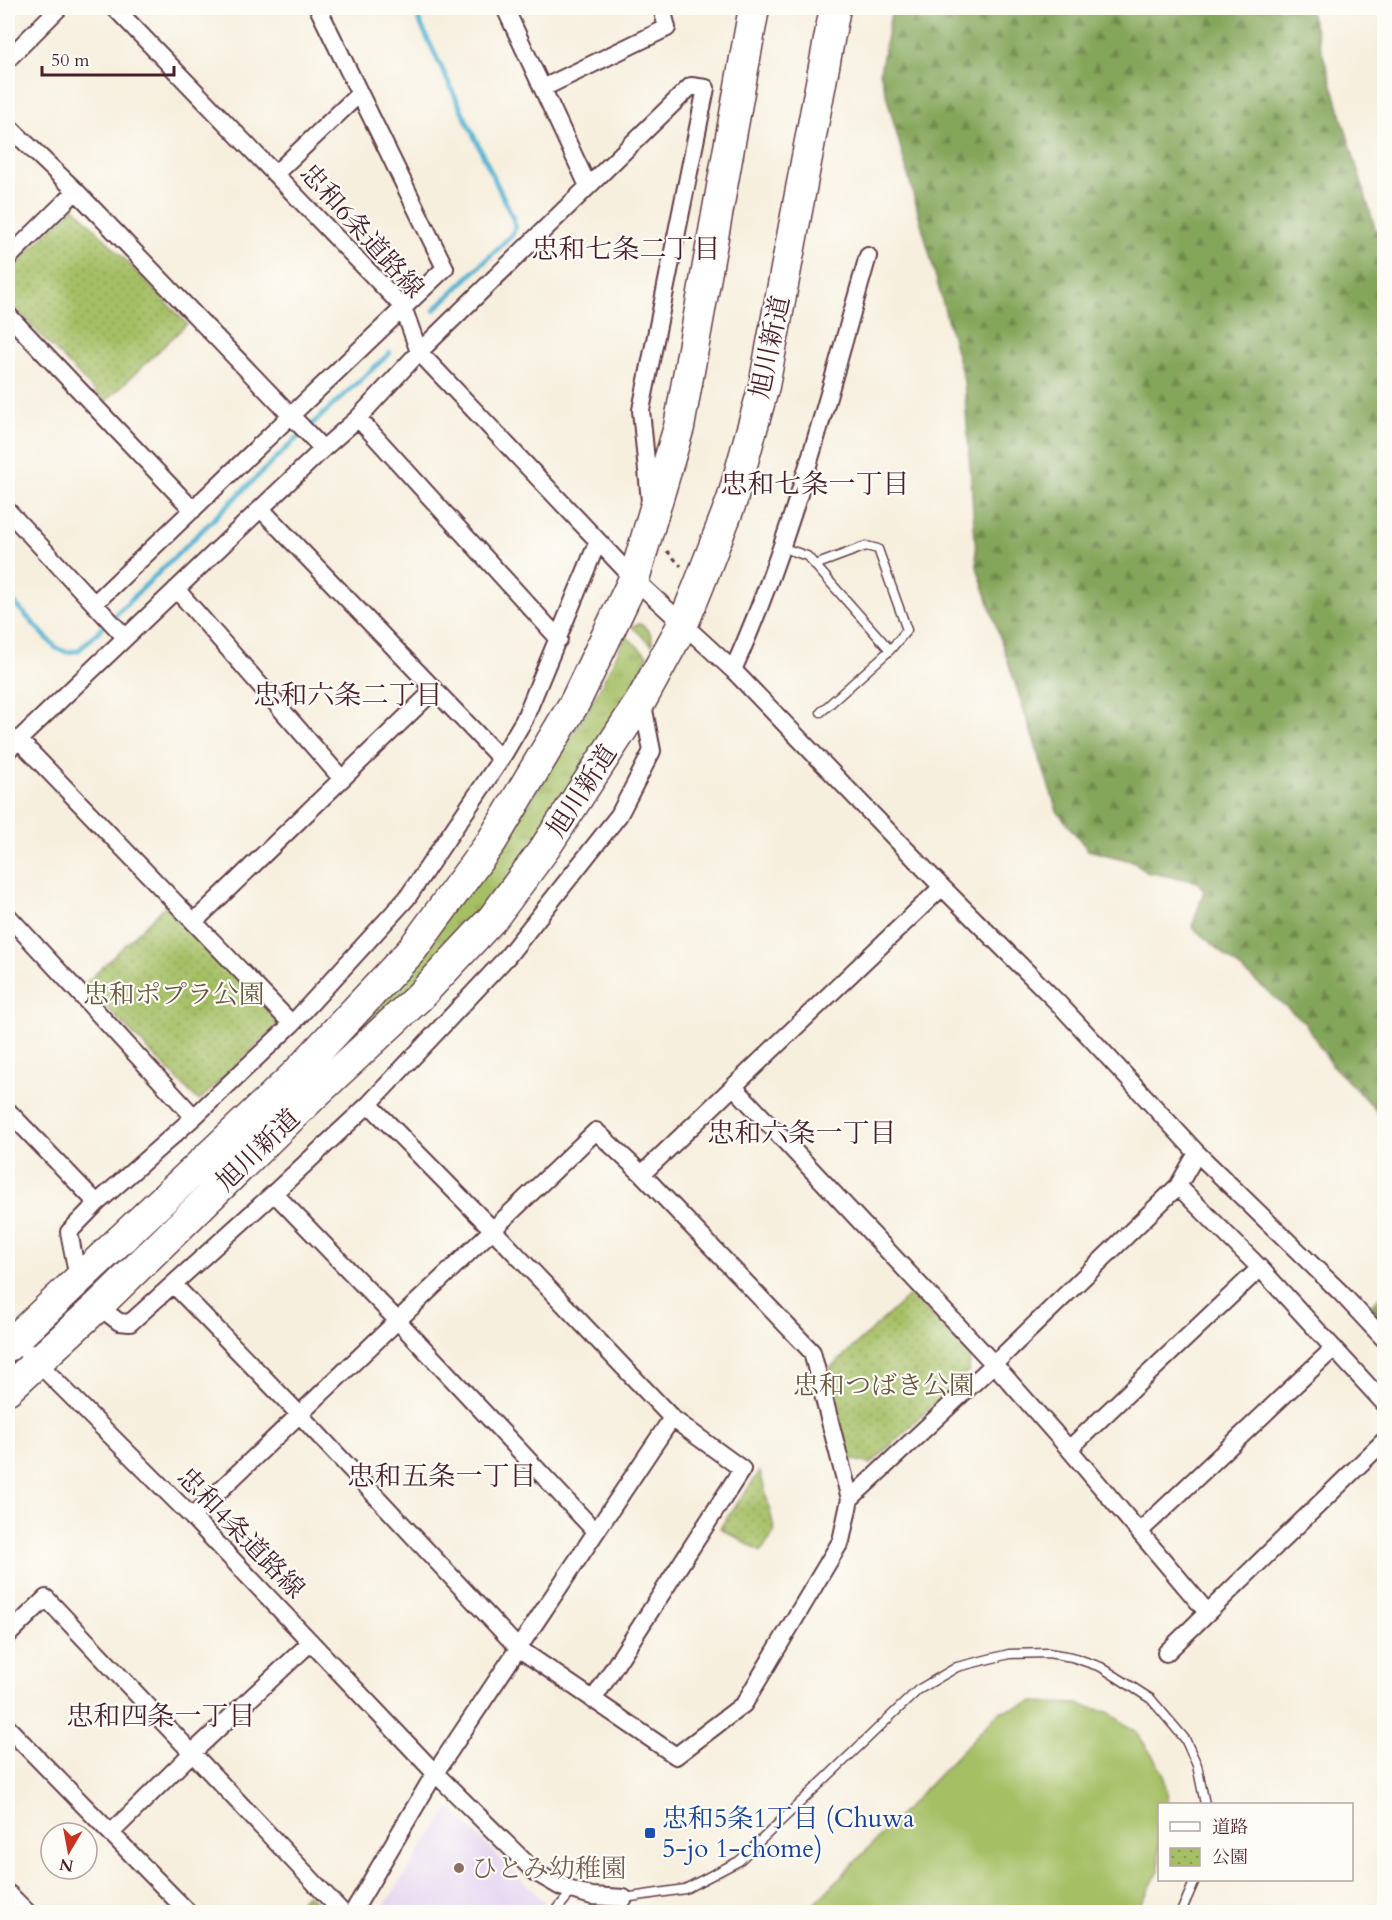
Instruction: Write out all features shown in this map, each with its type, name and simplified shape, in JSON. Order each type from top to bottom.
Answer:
[{"type":"highway","name":"旭川新道","points":[[10,1339],[295,1075],[411,951],[492,842],[575,702],[633,579],[679,427],[754,8]]},
{"type":"highway","name":"旭川新道","points":[[8,1389],[98,1306],[314,1095],[419,997],[493,918],[545,848],[642,699],[683,624],[699,585],[732,500],[764,386],[835,8]]},
{"type":"street","points":[[8,59],[59,8]]},
{"type":"street","name":"忠和6条道路線","points":[[115,8],[403,307],[418,352],[633,579],[733,669],[942,887],[1059,1004],[1197,1153],[1341,1293],[1384,1339]]},
{"type":"street","points":[[292,1024],[195,921],[13,745],[193,510],[296,421],[403,307],[445,268],[318,8]]},
{"type":"street","points":[[505,8],[588,186]]},
{"type":"street","points":[[543,88],[667,28],[662,8]]},
{"type":"street","points":[[110,620],[176,589],[261,509],[319,444],[358,418],[418,352],[691,86],[706,88],[641,410],[650,525]]},
{"type":"street","points":[[276,173],[359,94]]},
{"type":"street","points":[[8,126],[76,191],[319,444]]},
{"type":"street","points":[[8,258],[76,191]]},
{"type":"street","points":[[733,669],[755,620],[803,485],[868,256]]},
{"type":"street","points":[[8,315],[193,510]]},
{"type":"street","points":[[358,418],[559,639]]},
{"type":"street","points":[[261,509],[501,759]]},
{"type":"street","points":[[8,511],[110,620]]},
{"type":"street","points":[[78,1278],[69,1232],[292,1024],[407,898],[501,759],[524,720],[598,541]]},
{"type":"street","points":[[176,589],[342,778]]},
{"type":"street","points":[[195,921],[434,690]]},
{"type":"street","points":[[98,1306],[119,1322],[130,1323],[369,1104],[507,957],[619,815],[652,751],[642,699]]},
{"type":"street","points":[[642,1174],[942,887]]},
{"type":"street","points":[[8,916],[194,1117]]},
{"type":"street","points":[[734,1087],[994,1364],[1207,1612]]},
{"type":"street","points":[[369,1104],[672,1418],[742,1469],[593,1700]]},
{"type":"street","points":[[8,1111],[98,1203]]},
{"type":"street","points":[[174,1285],[299,1414],[518,1648],[676,1756],[744,1704],[841,1541],[850,1499],[812,1352],[642,1174],[596,1131],[397,1320],[299,1414],[192,1517]]},
{"type":"street","points":[[850,1499],[1178,1186],[1197,1153]]},
{"type":"street","points":[[1178,1186],[1260,1268],[1384,1404]]},
{"type":"street","points":[[274,1193],[595,1531]]},
{"type":"street","points":[[1069,1449],[1260,1268]]},
{"type":"street","name":"忠和4条道路線","points":[[10,1339],[192,1517],[435,1773],[535,1872],[561,1887],[592,1896],[624,1898]]},
{"type":"street","points":[[1139,1532],[1334,1348]]},
{"type":"street","points":[[352,1912],[435,1773],[672,1418]]},
{"type":"street","points":[[1166,1653],[1384,1441]]},
{"type":"street","points":[[8,1635],[45,1598],[342,1912]]},
{"type":"street","points":[[111,1833],[192,1753],[311,1642]]},
{"type":"street","points":[[8,1728],[188,1912]]},
{"type":"street","points":[[8,1893],[27,1912]]},
{"type":"lane","points":[[815,565],[866,546],[878,549],[907,630],[890,650],[821,712]]},
{"type":"lane","points":[[781,547],[807,556],[890,650]]},
{"type":"lane","points":[[624,1898],[685,1889],[739,1861],[918,1690],[957,1667],[1009,1654],[1048,1653],[1072,1657],[1101,1667],[1151,1699],[1185,1739],[1197,1766],[1205,1803]]},
{"type":"lane","points":[[1181,1912],[1195,1881]]},
{"type":"lane","points":[[555,1912],[574,1890]]},
{"type":"path","points":[[650,525],[699,585]]},
{"type":"shaded area","name":"ひとみ幼稚園","points":[[450,1807],[545,1903],[541,1911],[380,1912]]},
{"type":"green space","points":[[892,8],[1309,8],[1375,228],[1384,243],[1384,1122],[1374,1108],[1331,1064],[1305,1023],[1192,927],[1204,891],[1198,882],[1146,872],[1135,862],[1088,850],[1057,811],[977,567],[964,381],[880,72]]},
{"type":"green space","points":[[74,207],[187,324],[105,402],[8,301],[8,271]]},
{"type":"green space","points":[[640,624],[650,633],[653,646],[631,626]]},
{"type":"green space","points":[[626,636],[648,656],[590,762],[469,931],[312,1085],[306,1079],[499,851],[591,705]]},
{"type":"green space","name":"忠和ポプラ公園","points":[[167,904],[280,1023],[199,1101],[84,985]]},
{"type":"green space","points":[[1384,1293],[1384,1321],[1369,1307]]},
{"type":"green space","name":"忠和つばき公園","points":[[911,1294],[970,1355],[969,1371],[871,1464],[846,1458],[826,1372]]},
{"type":"green space","points":[[760,1471],[775,1531],[761,1552],[720,1528]]},
{"type":"green space","points":[[1034,1702],[1076,1704],[1108,1712],[1137,1733],[1163,1772],[1169,1803],[1158,1803],[1158,1872],[1137,1912],[807,1912],[999,1712]]},
{"type":"green space","points":[[307,1894],[322,1908],[322,1912],[287,1912]]},
{"type":"waterway","points":[[413,8],[513,218],[515,227],[512,235],[434,310]]},
{"type":"waterway","points":[[8,596],[56,648],[66,652],[78,651],[297,438],[390,353]]},
{"type":"place","name":"忠和5条1丁目 (Chuwa 5-jo 1-chome)","points":[[650,1833]]},
{"type":"place","name":"ひとみ幼稚園","points":[[459,1868]]},
{"type":"district","name":"忠和七条二丁目","points":[[626,249]]},
{"type":"district","name":"忠和七条一丁目","points":[[815,484]]},
{"type":"district","name":"忠和六条二丁目","points":[[348,695]]},
{"type":"district","name":"忠和六条一丁目","points":[[802,1133]]},
{"type":"district","name":"忠和五条一丁目","points":[[442,1476]]},
{"type":"district","name":"忠和四条一丁目","points":[[161,1716]]}]
